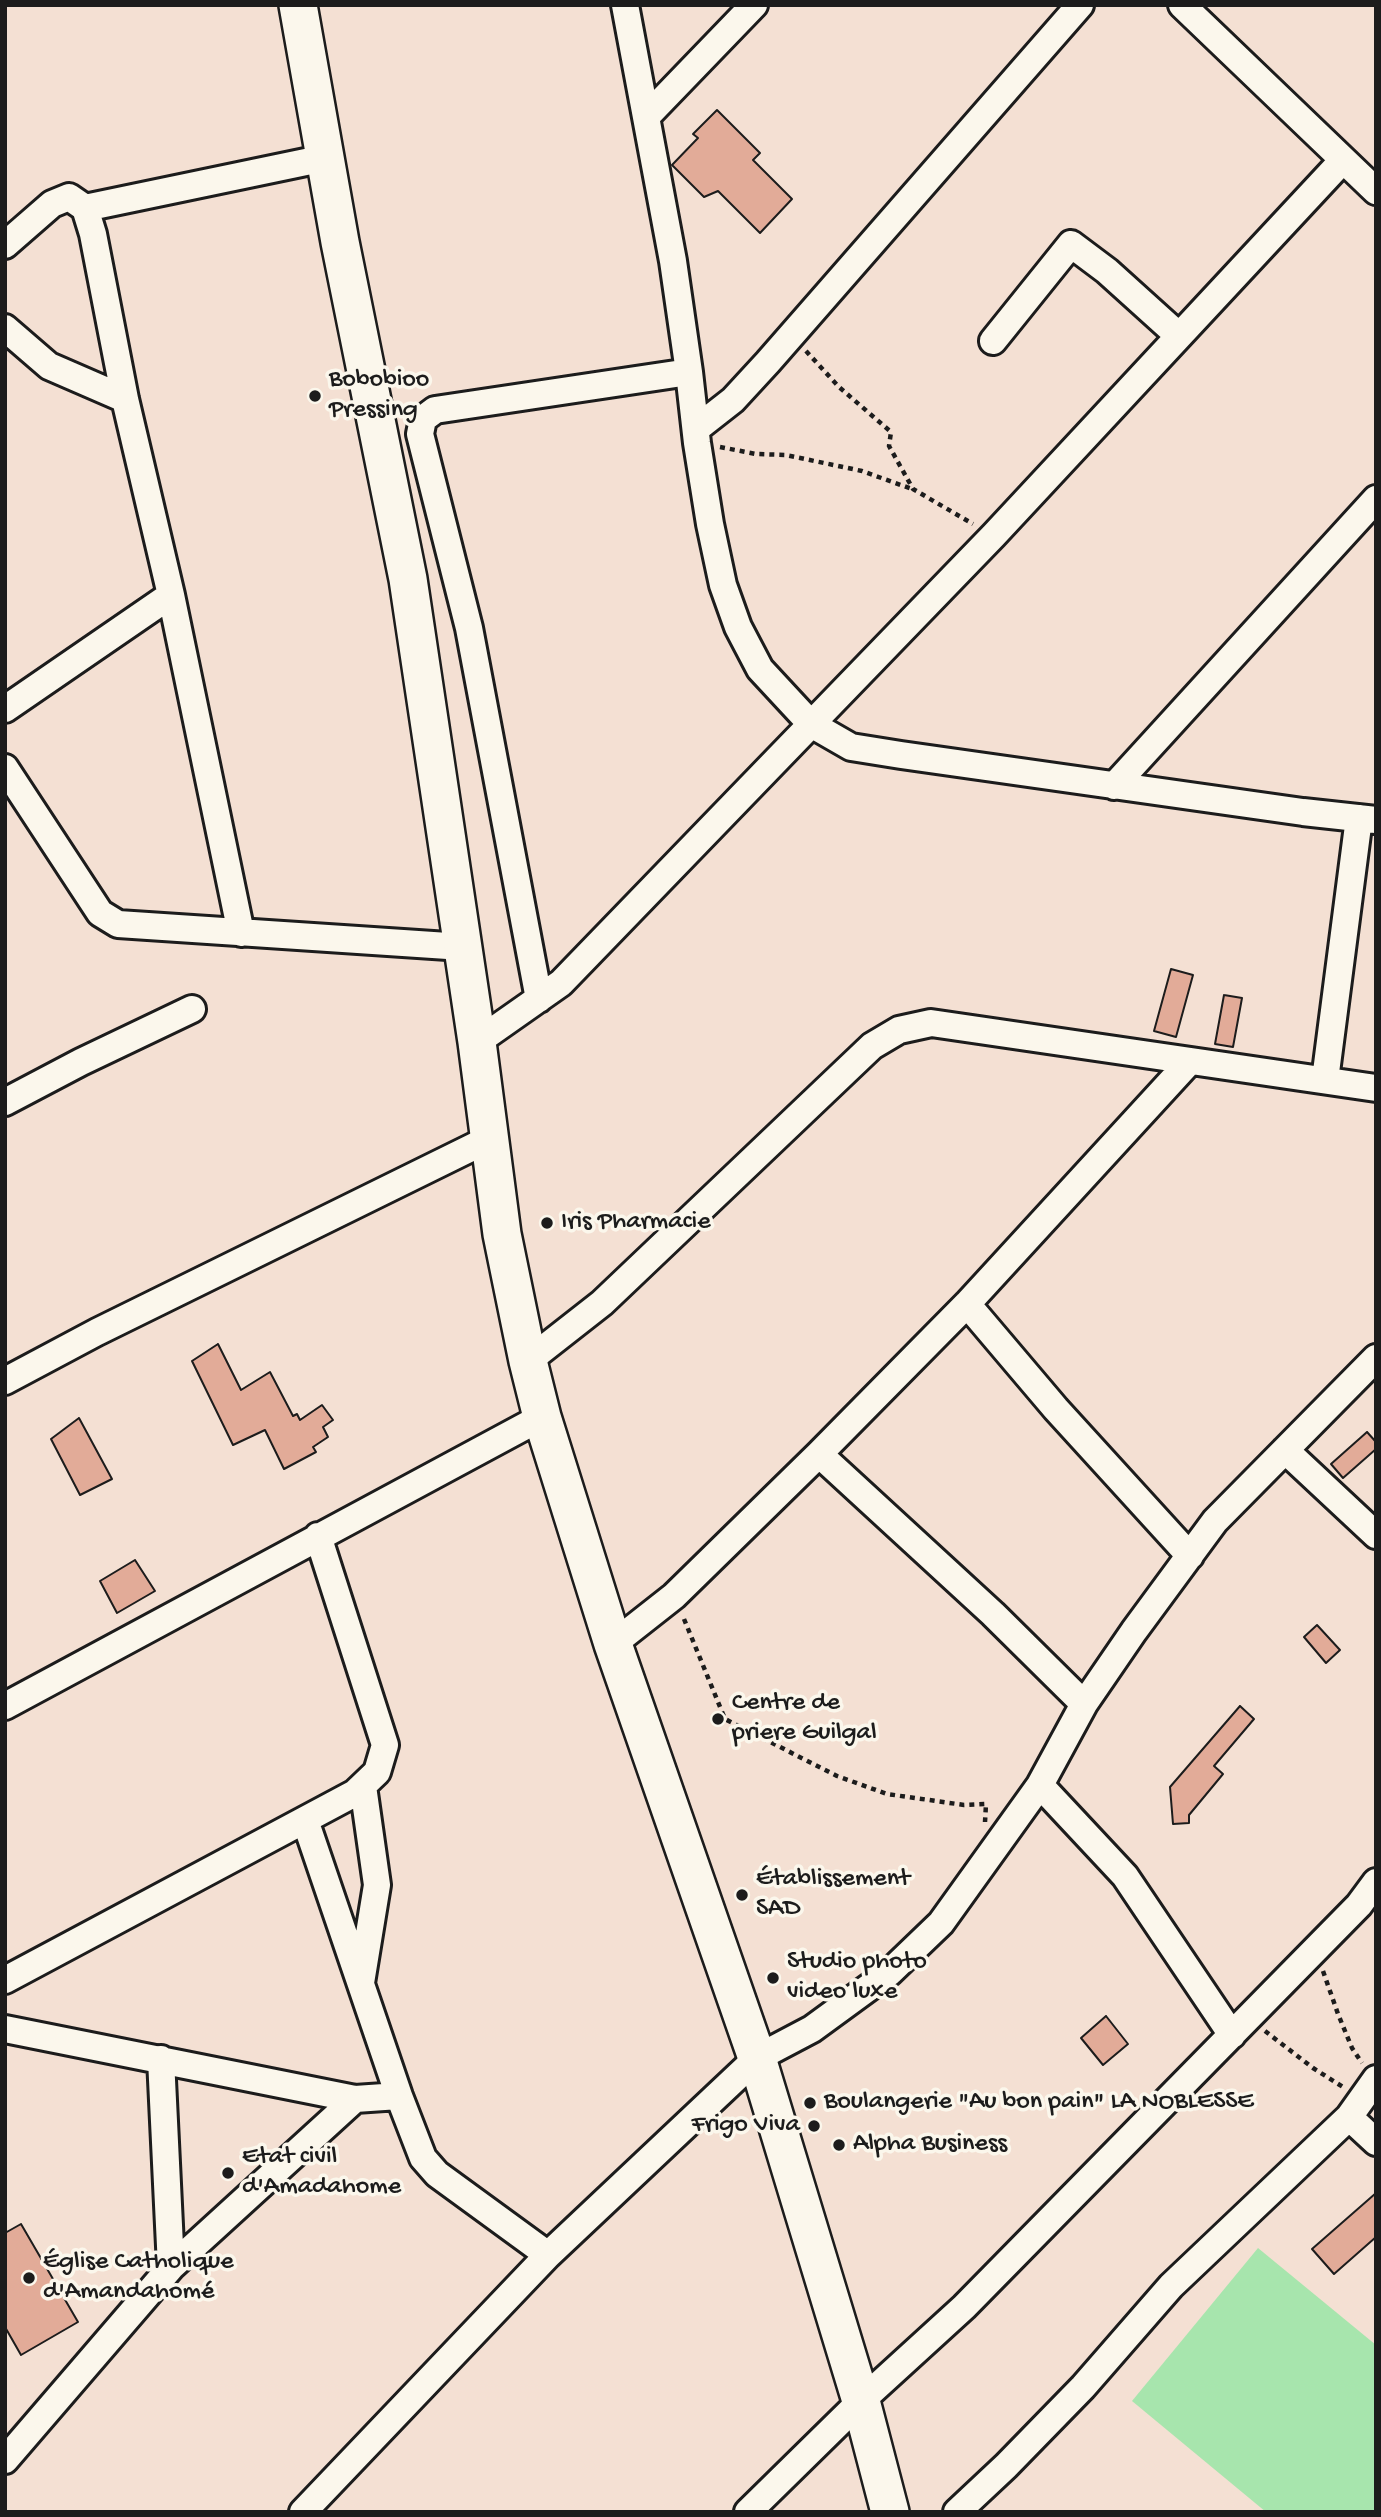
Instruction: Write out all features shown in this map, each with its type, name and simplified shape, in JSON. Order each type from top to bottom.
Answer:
[{"type":"street","points":[[298,5],[325,158],[408,579],[477,1042],[502,1234],[528,1361],[542,1417],[613,1644],[757,2058],[861,2400],[890,2512]]},
{"type":"street","points":[[625,5],[673,261],[710,524],[723,585],[738,627],[760,669],[811,724],[852,747],[1114,786],[1367,819],[1325,1080]]},
{"type":"street","points":[[647,116],[754,5]]},
{"type":"street","points":[[697,436],[792,335],[1080,5]]},
{"type":"street","points":[[1182,5],[1376,191]]},
{"type":"street","points":[[85,208],[325,158]]},
{"type":"street","points":[[477,1042],[561,983],[994,534],[1343,160]]},
{"type":"street","points":[[5,245],[52,204],[69,197],[85,208],[93,234],[125,399],[171,595],[241,933]]},
{"type":"street","points":[[993,341],[1071,244],[1107,271],[1180,336]]},
{"type":"street","points":[[5,328],[49,366],[125,399]]},
{"type":"street","points":[[539,999],[469,628],[420,434],[423,419],[435,410],[689,372]]},
{"type":"street","points":[[1114,786],[1376,499]]},
{"type":"street","points":[[5,709],[171,595]]},
{"type":"street","points":[[5,768],[100,913],[118,924],[463,947]]},
{"type":"street","points":[[5,1102],[80,1062],[192,1009]]},
{"type":"street","points":[[528,1361],[602,1303],[872,1046],[899,1030],[931,1023],[1376,1088]]},
{"type":"street","points":[[613,1644],[674,1595],[819,1454],[967,1304],[1190,1061]]},
{"type":"street","points":[[5,1381],[97,1332],[489,1139]]},
{"type":"street","points":[[967,1304],[1056,1409],[1190,1556]]},
{"type":"street","points":[[303,2512],[548,2255],[757,2058],[812,2029],[890,1972],[941,1923],[1040,1785],[1084,1704],[1215,1521],[1376,1358]]},
{"type":"street","points":[[5,1706],[542,1417]]},
{"type":"street","points":[[1285,1450],[1376,1535]]},
{"type":"street","points":[[819,1454],[985,1607],[1084,1704]]},
{"type":"street","points":[[5,1980],[355,1793],[377,1772],[385,1745],[318,1536]]},
{"type":"street","points":[[1040,1785],[1125,1876],[1240,2026]]},
{"type":"street","points":[[361,1984],[376,1885],[363,1786]]},
{"type":"street","points":[[305,1820],[399,2096],[424,2158],[437,2174],[548,2255]]},
{"type":"street","points":[[748,2512],[861,2400],[964,2307],[1314,1951],[1367,1905],[1376,1882]]},
{"type":"street","points":[[5,2029],[355,2099],[399,2096]]},
{"type":"street","points":[[161,2059],[171,2267]]},
{"type":"street","points":[[1365,2094],[1376,2143]]},
{"type":"street","points":[[957,2512],[1083,2387],[1171,2286],[1365,2094]]},
{"type":"street","points":[[5,2460],[171,2267],[355,2099]]},
{"type":"path","points":[[792,335],[839,387],[891,432],[889,446],[913,489]]},
{"type":"path","points":[[697,436],[756,454],[786,455],[862,471],[913,489],[994,534]]},
{"type":"path","points":[[674,1595],[725,1719],[836,1776],[887,1794],[964,1805],[986,1804],[987,1857]]},
{"type":"path","points":[[1314,1951],[1352,2048],[1365,2094]]},
{"type":"path","points":[[1240,2026],[1365,2094]]},
{"type":"green space","points":[[1258,2248],[1376,2345],[1376,2512],[1266,2512],[1132,2401]]},
{"type":"building","points":[[717,110],[760,153],[753,160],[792,199],[760,233],[718,191],[704,197],[672,165],[698,138],[693,134]]},
{"type":"building","points":[[1171,969],[1193,975],[1176,1037],[1154,1031]]},
{"type":"building","points":[[1224,995],[1242,998],[1233,1047],[1215,1044]]},
{"type":"building","points":[[218,1344],[241,1390],[270,1372],[293,1416],[297,1414],[300,1420],[322,1405],[333,1420],[323,1427],[328,1437],[313,1447],[316,1452],[284,1469],[265,1430],[233,1445],[192,1361]]},
{"type":"building","points":[[79,1418],[112,1479],[80,1495],[51,1439]]},
{"type":"building","points":[[1367,1432],[1376,1442],[1376,1449],[1343,1478],[1331,1464]]},
{"type":"building","points":[[135,1560],[155,1591],[117,1613],[100,1581]]},
{"type":"building","points":[[1317,1625],[1340,1650],[1326,1663],[1304,1637]]},
{"type":"building","points":[[1240,1706],[1254,1719],[1214,1766],[1223,1774],[1189,1815],[1189,1823],[1173,1824],[1170,1787]]},
{"type":"building","points":[[1106,2016],[1128,2044],[1103,2065],[1081,2038]]},
{"type":"building","points":[[1376,2193],[1376,2237],[1334,2274],[1312,2249]]},
{"type":"building","name":"Église Catholique d'Amandahomé","points":[[21,2224],[78,2322],[21,2355],[5,2327],[5,2233]]},
{"type":"place","name":"Bobobioo Pressing","points":[[315,396]]},
{"type":"place","name":"Iris Pharmacie","points":[[547,1223]]},
{"type":"place","name":"Centre de priere Guilgal","points":[[718,1719]]},
{"type":"place","name":"Établissement SAD","points":[[742,1895]]},
{"type":"place","name":"Studio photo video luxe","points":[[773,1978]]},
{"type":"place","name":"Boulangerie \"Au bon pain\" LA NOBLESSE","points":[[810,2103]]},
{"type":"place","name":"Frigo Viva","points":[[814,2126]]},
{"type":"place","name":"Alpha Business","points":[[839,2145]]},
{"type":"place","name":"Etat civil d'Amadahome","points":[[228,2173]]},
{"type":"place","name":"Église Catholique d'Amandahomé","points":[[29,2278]]}]
